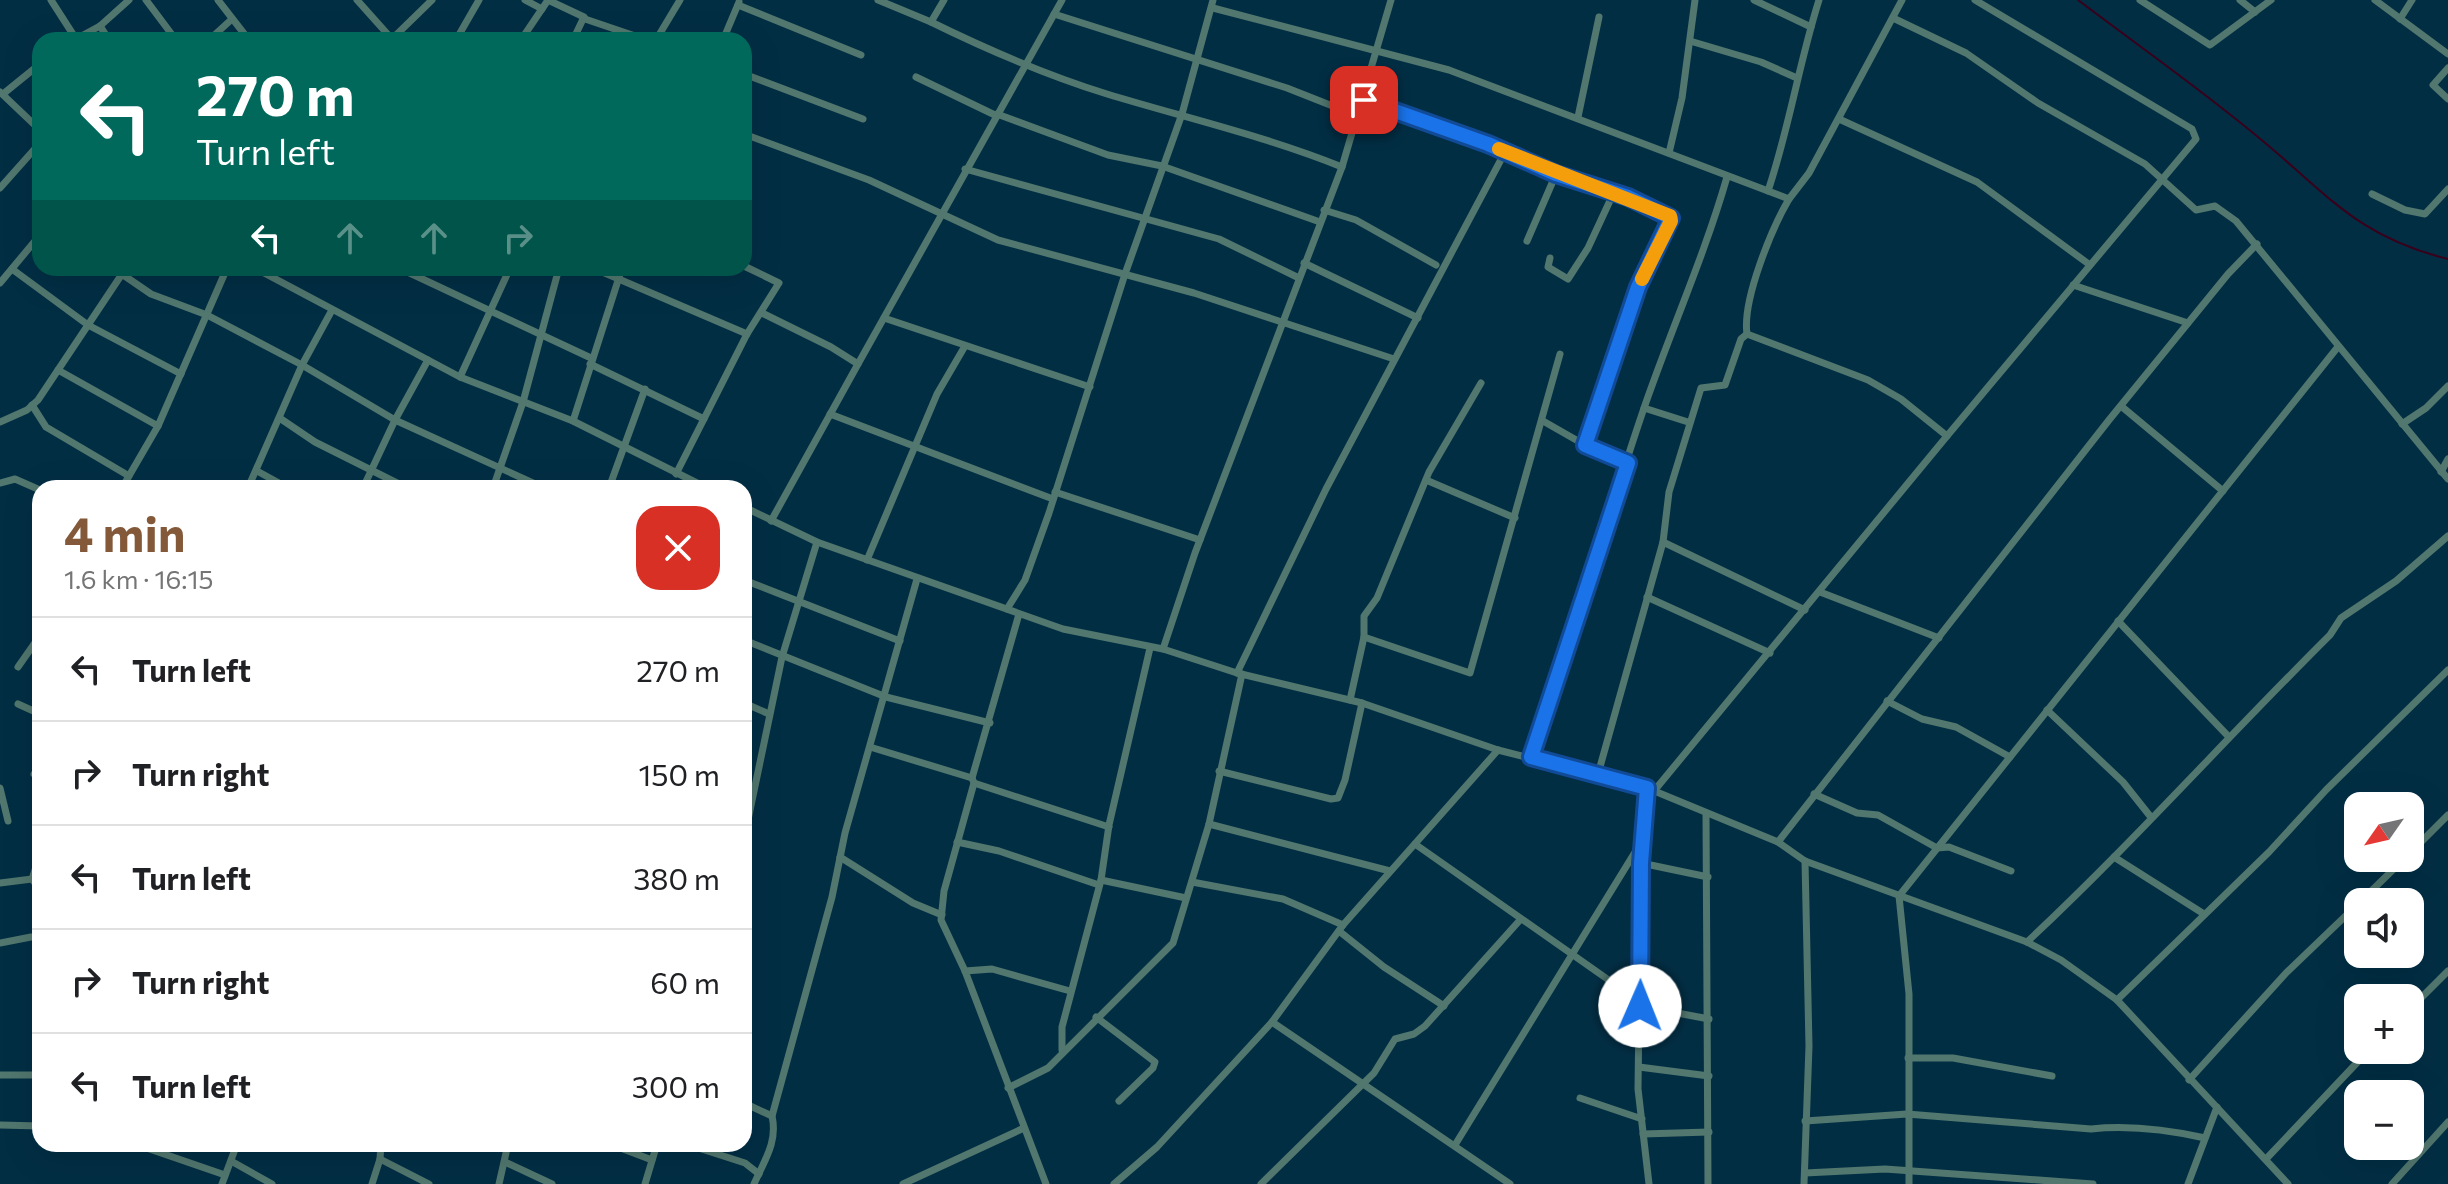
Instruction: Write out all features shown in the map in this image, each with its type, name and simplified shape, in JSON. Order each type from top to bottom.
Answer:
[{"type":"street","points":[[51,0],[71,32]]},
{"type":"street","points":[[88,32],[100,26],[129,0]]},
{"type":"street","points":[[146,0],[170,32]]},
{"type":"street","points":[[218,0],[243,32]]},
{"type":"street","points":[[357,0],[385,32]]},
{"type":"street","points":[[461,32],[479,0]]},
{"type":"street","points":[[525,0],[542,9]]},
{"type":"street","points":[[526,32],[548,0],[585,19],[623,32]]},
{"type":"street","points":[[661,32],[680,0]]},
{"type":"street","points":[[878,0],[1026,67],[1292,147],[1342,167]]},
{"type":"street","points":[[931,22],[944,0]]},
{"type":"street","points":[[771,521],[1062,0]]},
{"type":"street","points":[[1163,649],[1200,540],[1342,167],[1391,0]]},
{"type":"street","points":[[1669,153],[1682,98],[1695,0]]},
{"type":"street","points":[[1754,0],[1811,27]]},
{"type":"street","points":[[1768,191],[1783,148],[1797,78],[1819,0]]},
{"type":"street","points":[[1598,774],[1663,542],[1666,503],[1687,436],[1688,422],[1701,388],[1725,385],[1741,339],[1747,334],[1749,304],[1761,261],[1789,199],[1803,184],[1902,0]]},
{"type":"street","points":[[1649,1184],[1639,1067],[1641,863],[1651,790],[1770,653],[2196,139],[2192,129],[1975,0]]},
{"type":"street","points":[[2140,0],[2210,45],[2271,0]]},
{"type":"street","points":[[2240,0],[2255,12]]},
{"type":"street","points":[[2375,0],[2448,54]]},
{"type":"street","points":[[2400,19],[2412,0]]},
{"type":"street","points":[[398,32],[430,1]]},
{"type":"street","points":[[726,32],[739,2],[861,55]]},
{"type":"street","points":[[1007,609],[1025,580],[1054,495],[1125,274],[1182,114],[1213,4],[1449,70],[1789,199]]},
{"type":"street","points":[[1054,14],[1287,88],[1358,116]]},
{"type":"street","points":[[1578,117],[1599,17]]},
{"type":"street","points":[[1893,18],[1966,53],[2038,103],[2145,164],[2196,210],[2212,205],[2221,209],[2257,244],[2317,317],[2337,348],[2448,479]]},
{"type":"street","points":[[218,32],[232,19]]},
{"type":"street","points":[[578,32],[585,19]]},
{"type":"street","points":[[100,26],[104,32]]},
{"type":"street","points":[[1690,41],[1761,62],[1797,78]]},
{"type":"street","points":[[2448,68],[2433,85],[2448,99]]},
{"type":"street","points":[[32,70],[1,93],[32,122]]},
{"type":"street","points":[[752,77],[863,119]]},
{"type":"street","points":[[916,77],[997,115],[1108,155],[1162,166],[1320,222]]},
{"type":"street","points":[[1364,100],[1666,213],[1671,221],[1638,287],[1585,445]]},
{"type":"street","points":[[1839,119],[1977,182],[2090,265]]},
{"type":"street","points":[[752,137],[869,180],[998,240],[1284,321],[1394,359]]},
{"type":"street","points":[[1,183],[32,151]]},
{"type":"street","points":[[1008,1088],[1048,1068],[1062,1050],[1173,943],[1209,824],[1240,674],[1394,359],[1505,152]]},
{"type":"street","points":[[965,169],[1219,239],[1299,278]]},
{"type":"street","points":[[1527,241],[1556,174]]},
{"type":"street","points":[[1531,757],[1644,408],[1699,263],[1727,177]]},
{"type":"street","points":[[2372,194],[2405,210],[2425,214],[2448,189]]},
{"type":"street","points":[[1550,258],[1548,267],[1568,279],[1588,248],[1614,192]]},
{"type":"street","points":[[1324,210],[1356,220],[1436,265]]},
{"type":"street","points":[[1778,842],[2121,406],[2257,244]]},
{"type":"street","points":[[0,283],[32,245]]},
{"type":"street","points":[[1304,263],[1418,318]]},
{"type":"street","points":[[12,269],[88,325],[181,374]]},
{"type":"street","points":[[676,474],[747,334],[779,283],[752,270]]},
{"type":"street","points":[[0,422],[32,405],[121,276]]},
{"type":"street","points":[[130,276],[151,294],[207,315],[302,365],[395,420],[526,480]]},
{"type":"street","points":[[127,480],[158,426],[224,276]]},
{"type":"street","points":[[270,276],[460,377],[573,421],[689,480]]},
{"type":"street","points":[[420,276],[704,419]]},
{"type":"street","points":[[460,377],[506,276]]},
{"type":"street","points":[[496,480],[523,402],[538,335],[556,276]]},
{"type":"street","points":[[608,276],[747,334]]},
{"type":"street","points":[[573,421],[618,276]]},
{"type":"street","points":[[2073,285],[2188,323]]},
{"type":"street","points":[[252,480],[302,365],[332,310]]},
{"type":"street","points":[[762,313],[858,364]]},
{"type":"street","points":[[884,318],[1090,387]]},
{"type":"street","points":[[1747,334],[1868,380],[1901,399],[1947,436]]},
{"type":"street","points":[[867,560],[937,394],[965,346]]},
{"type":"street","points":[[1909,1184],[1909,994],[1899,896],[2337,348]]},
{"type":"street","points":[[1364,637],[1470,673],[1560,354]]},
{"type":"street","points":[[367,480],[428,360]]},
{"type":"street","points":[[58,370],[158,426]]},
{"type":"street","points":[[1350,700],[1364,637],[1364,616],[1377,598],[1426,480],[1481,383]]},
{"type":"street","points":[[2402,424],[2426,408],[2448,386]]},
{"type":"street","points":[[612,480],[645,389]]},
{"type":"street","points":[[32,405],[46,427],[129,476]]},
{"type":"street","points":[[2121,406],[2223,491]]},
{"type":"street","points":[[1644,408],[1688,422]]},
{"type":"street","points":[[830,414],[914,448],[1200,540]]},
{"type":"street","points":[[281,419],[315,442],[392,480]]},
{"type":"street","points":[[1543,421],[1585,445],[1628,463]]},
{"type":"street","points":[[2441,472],[2448,459]]},
{"type":"street","points":[[257,471],[273,480]]},
{"type":"street","points":[[0,483],[15,479],[32,486]]},
{"type":"street","points":[[1426,480],[1515,518]]},
{"type":"street","points":[[752,511],[817,542],[1080,634],[1163,649],[1240,674],[1362,703],[1498,750],[1651,790],[1778,842],[1805,861],[2027,942],[2061,960],[2117,1000],[2288,1184]]},
{"type":"street","points":[[2027,942],[2330,635],[2341,618],[2396,581],[2448,536]]},
{"type":"street","points":[[752,794],[782,657],[817,542]]},
{"type":"street","points":[[1663,542],[1805,610]]},
{"type":"street","points":[[754,1184],[771,1149],[775,1130],[772,1116],[917,579]]},
{"type":"street","points":[[752,583],[900,641]]},
{"type":"street","points":[[1820,592],[1939,638]]},
{"type":"street","points":[[1647,597],[1770,653]]},
{"type":"street","points":[[1019,614],[957,842],[942,915],[1046,1184]]},
{"type":"street","points":[[2118,621],[2228,736]]},
{"type":"street","points":[[752,644],[886,697],[990,723]]},
{"type":"street","points":[[18,667],[32,648]]},
{"type":"street","points":[[1062,1050],[1062,1027],[1100,882],[1109,827],[1150,648]]},
{"type":"street","points":[[2117,1000],[2448,670]]},
{"type":"street","points":[[1887,701],[1922,719],[1956,727],[2010,757]]},
{"type":"street","points":[[1219,771],[1331,799],[1338,798],[1362,703]]},
{"type":"street","points":[[18,704],[32,710]]},
{"type":"street","points":[[752,707],[769,714]]},
{"type":"street","points":[[2047,710],[2123,782],[2150,816]]},
{"type":"street","points":[[870,747],[1109,827]]},
{"type":"street","points":[[1114,1184],[1157,1147],[1272,1022],[1341,928],[1498,750]]},
{"type":"street","points":[[0,788],[8,821]]},
{"type":"street","points":[[1814,794],[1857,813],[1878,815],[1937,848],[1949,847],[2011,871]]},
{"type":"street","points":[[1706,813],[1708,1184]]},
{"type":"street","points":[[2424,839],[2448,815]]},
{"type":"street","points":[[1209,824],[1390,871]]},
{"type":"street","points":[[1455,1145],[1642,841]]},
{"type":"street","points":[[957,842],[999,851],[1100,882],[1186,898]]},
{"type":"street","points":[[1415,844],[1640,1004],[1709,1019]]},
{"type":"street","points":[[840,857],[906,899],[942,915]]},
{"type":"street","points":[[2114,857],[2204,914]]},
{"type":"street","points":[[1804,1184],[1809,1046],[1805,861]]},
{"type":"street","points":[[1641,863],[1708,877]]},
{"type":"street","points":[[2374,888],[2391,872]]},
{"type":"street","points":[[0,883],[32,879]]},
{"type":"street","points":[[1192,882],[1283,899],[1341,928],[1384,967],[1444,1006]]},
{"type":"street","points":[[2189,1080],[2276,984],[2344,918]]},
{"type":"street","points":[[1261,1184],[1380,1067],[1395,1039],[1414,1034],[1444,1006],[1520,920]]},
{"type":"street","points":[[0,943],[31,937]]},
{"type":"street","points":[[965,971],[992,969],[1070,991]]},
{"type":"street","points":[[2424,995],[2448,971]]},
{"type":"street","points":[[1096,1017],[1155,1062],[1153,1068],[1119,1101]]},
{"type":"street","points":[[1272,1022],[1510,1184]]},
{"type":"street","points":[[1908,1058],[1953,1058],[2052,1076]]},
{"type":"street","points":[[2267,1158],[2356,1064]]},
{"type":"street","points":[[1639,1067],[1709,1076]]},
{"type":"street","points":[[0,1075],[32,1075]]},
{"type":"street","points":[[1580,1098],[1642,1119]]},
{"type":"street","points":[[752,1107],[772,1116]]},
{"type":"street","points":[[2188,1184],[2217,1107]]},
{"type":"street","points":[[1805,1121],[1907,1114],[2091,1129],[2114,1127],[2205,1138]]},
{"type":"street","points":[[2392,1184],[2448,1122]]},
{"type":"street","points":[[0,1125],[32,1126]]},
{"type":"street","points":[[903,1184],[1024,1128]]},
{"type":"street","points":[[1643,1134],[1709,1132]]},
{"type":"street","points":[[155,1152],[223,1180],[234,1152]]},
{"type":"street","points":[[372,1184],[380,1152]]},
{"type":"street","points":[[499,1184],[507,1152]]},
{"type":"street","points":[[631,1152],[652,1160]]},
{"type":"street","points":[[645,1184],[654,1152]]},
{"type":"street","points":[[711,1152],[745,1163],[759,1174]]},
{"type":"street","points":[[380,1159],[429,1184]]},
{"type":"street","points":[[231,1161],[272,1184]]},
{"type":"street","points":[[505,1162],[552,1184]]},
{"type":"street","points":[[1805,1173],[1909,1171],[2093,1184]]},
{"type":"street","points":[[2276,1184],[2278,1174]]},
{"type":"waterway","points":[[2078,0],[2219,105],[2347,213],[2391,239],[2448,259]]},
{"type":"slow traffic","points":[[1499,149],[1556,174],[1628,197],[1670,216],[1671,221],[1642,279]]},
{"type":"route","points":[[1364,100],[1488,144],[1556,174],[1628,197],[1671,218],[1638,287],[1585,445],[1595,452],[1628,463],[1531,757],[1647,788],[1641,863],[1640,1006]]}]
